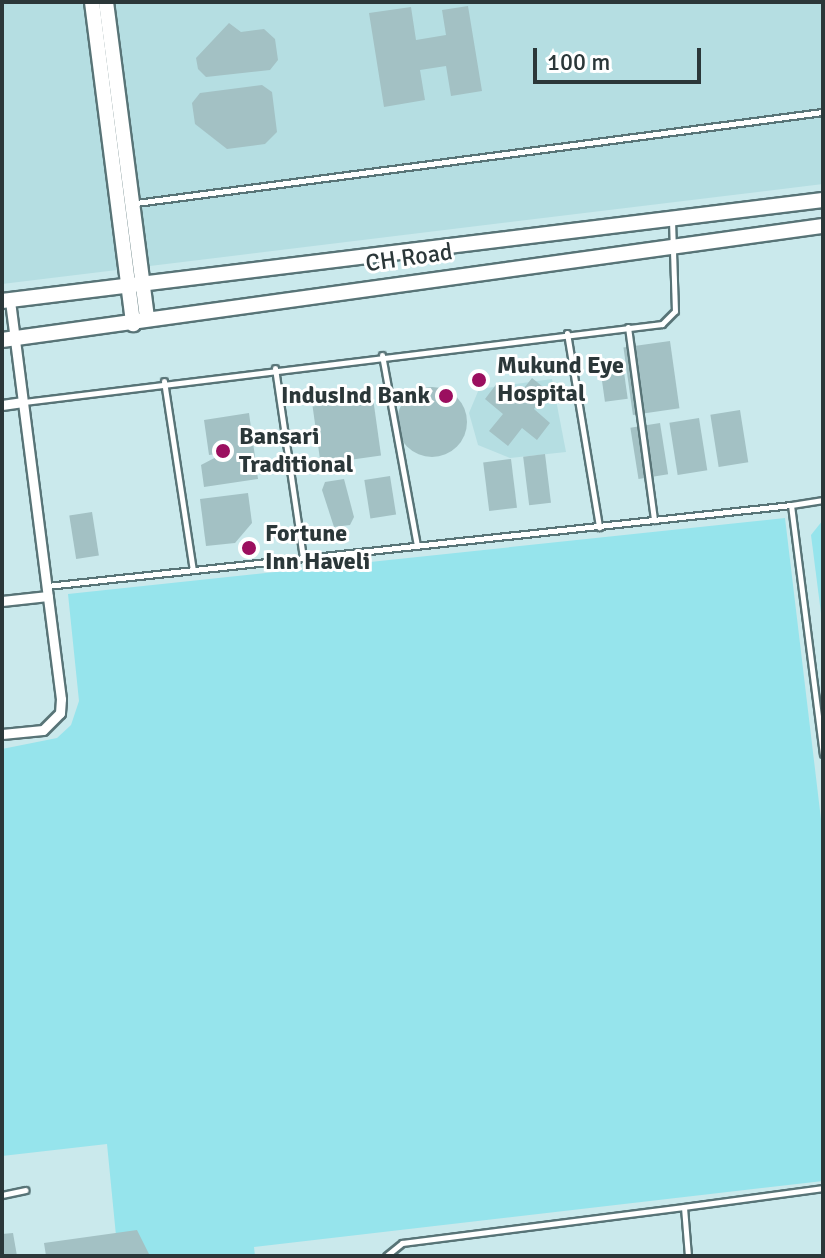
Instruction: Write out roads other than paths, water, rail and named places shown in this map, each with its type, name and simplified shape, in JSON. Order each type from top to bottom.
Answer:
[{"type":"street","points":[[97,3],[131,204],[141,284],[140,321]]},
{"type":"street","points":[[97,3],[124,287],[140,321]]},
{"type":"street","name":"CH Road","points":[[6,300],[823,200]]},
{"type":"street","name":"CH Road","points":[[8,339],[673,242],[823,226]]},
{"type":"street","points":[[2,734],[43,730],[60,713],[48,591],[23,402],[8,339],[6,300]]},
{"type":"street","points":[[2,405],[23,402]]},
{"type":"street","points":[[2,601],[48,591]]},
{"type":"lane","points":[[131,204],[823,112]]},
{"type":"lane","points":[[23,402],[164,381],[662,324],[675,311],[672,218]]},
{"type":"lane","points":[[628,327],[654,520]]},
{"type":"lane","points":[[567,333],[599,527]]},
{"type":"lane","points":[[382,355],[417,546]]},
{"type":"lane","points":[[275,368],[303,558]]},
{"type":"lane","points":[[164,381],[193,570]]},
{"type":"lane","points":[[48,591],[193,570],[823,500]]},
{"type":"lane","points":[[791,505],[823,754]]},
{"type":"lane","points":[[386,1256],[402,1243],[823,1188]]},
{"type":"lane","points":[[2,1195],[25,1190]]},
{"type":"lane","points":[[684,1207],[688,1256]]},
{"type":"place","name":"Mukund Eye Hospital","points":[[479,380]]},
{"type":"place","name":"IndusInd Bank","points":[[446,396]]},
{"type":"place","name":"Bansari Traditional","points":[[223,451]]},
{"type":"place","name":"Fortune Inn Haveli","points":[[249,548]]}]
